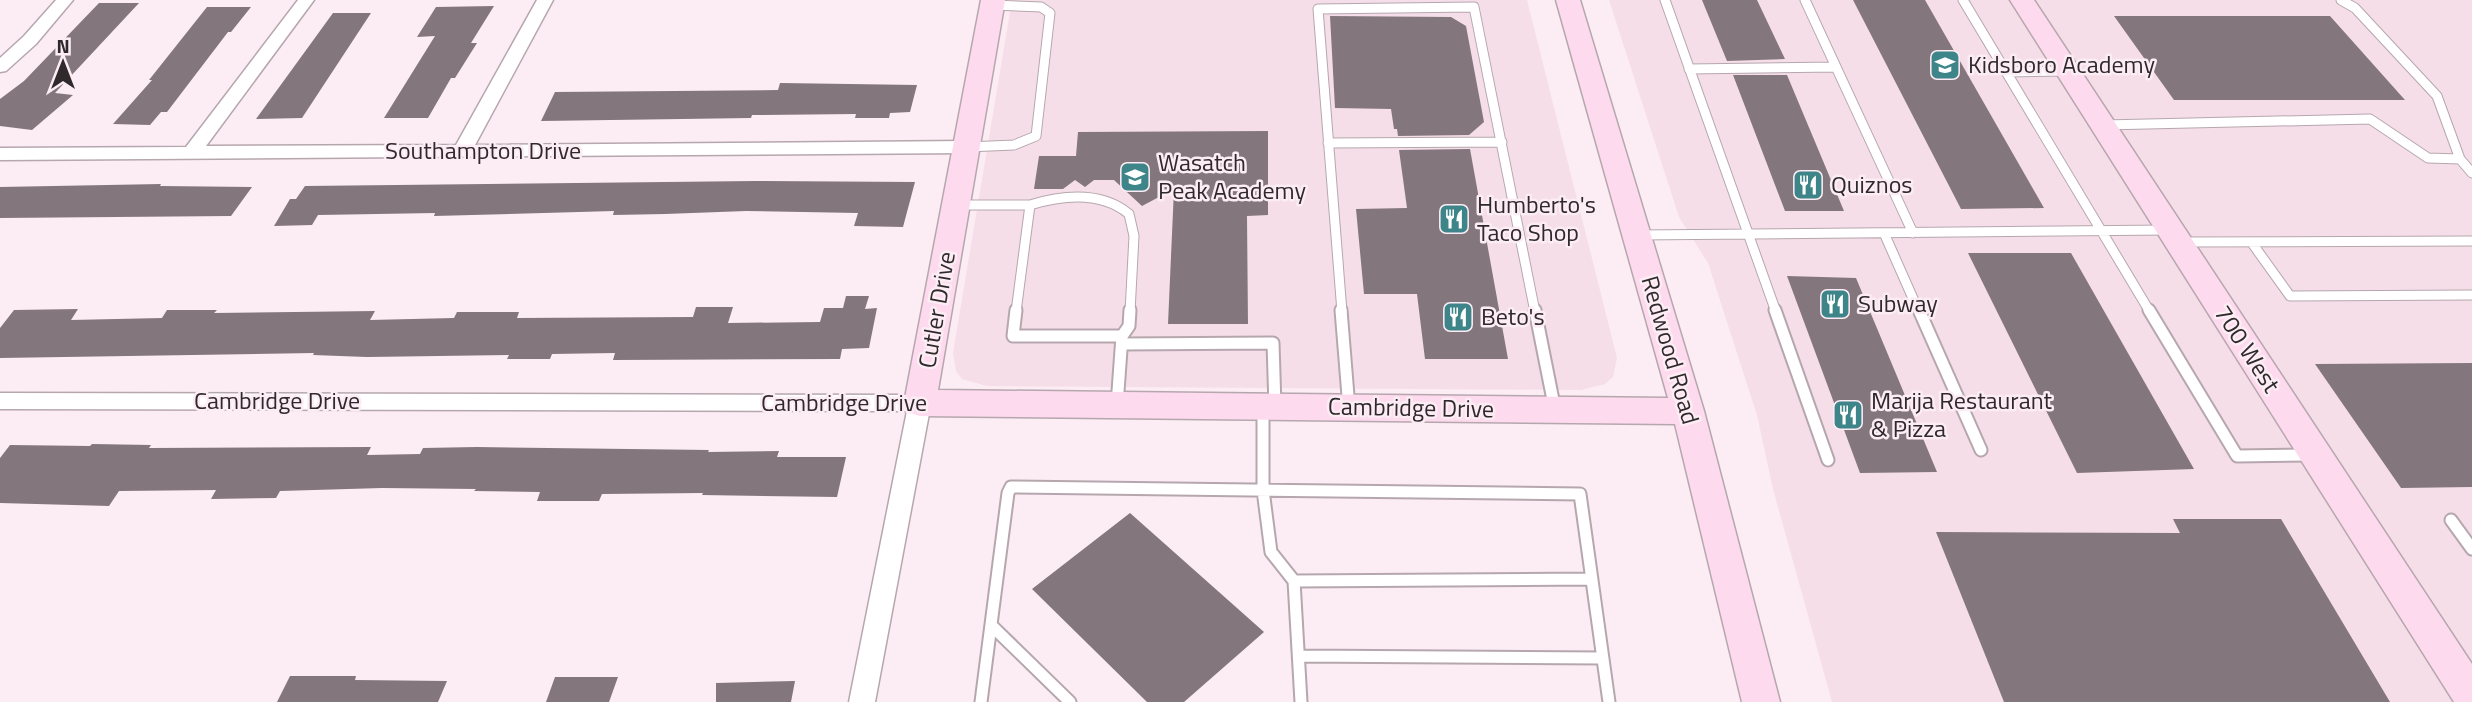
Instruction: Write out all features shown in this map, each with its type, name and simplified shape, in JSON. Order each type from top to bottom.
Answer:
[{"type":"street","points":[[0,67],[30,40],[65,0]]},
{"type":"street","points":[[191,153],[306,0]]},
{"type":"street","points":[[462,151],[545,0]]},
{"type":"street","name":"Redwood Road","points":[[1568,0],[1688,411],[1761,702]]},
{"type":"street","name":"700 West","points":[[2022,0],[2472,697]]},
{"type":"street","name":"Cutler Drive","points":[[862,702],[993,3]]},
{"type":"street","name":"Southampton Drive","points":[[0,154],[967,147]]},
{"type":"street","name":"Cambridge Drive","points":[[0,401],[920,403],[1688,411]]},
{"type":"lane","points":[[1665,0],[1828,460]]},
{"type":"lane","points":[[1805,0],[1913,233]]},
{"type":"lane","points":[[1964,0],[2237,456],[2316,455]]},
{"type":"lane","points":[[2341,0],[2355,8],[2437,96],[2459,159],[2472,173]]},
{"type":"lane","points":[[967,147],[1014,145],[1036,136],[1050,13],[1041,7],[993,3]]},
{"type":"lane","points":[[1349,408],[1318,9],[1474,7],[1555,410]]},
{"type":"lane","points":[[1689,69],[1836,67]]},
{"type":"lane","points":[[2007,72],[2067,71]]},
{"type":"lane","points":[[2103,125],[2370,119],[2428,158],[2459,159]]},
{"type":"lane","points":[[1328,143],[1502,142]]},
{"type":"lane","points":[[956,205],[1030,205],[1063,199],[1090,199],[1113,203],[1129,214],[1133,223],[1129,326],[1122,340],[1117,405]]},
{"type":"lane","points":[[1030,205],[1013,336],[1272,343],[1263,490],[1271,552],[1294,580],[1301,702]]},
{"type":"lane","points":[[1637,235],[2103,231],[2252,243],[2472,241]]},
{"type":"lane","points":[[1884,233],[1981,450]]},
{"type":"lane","points":[[2252,243],[2290,296],[2472,295]]},
{"type":"lane","points":[[981,702],[1011,487],[1580,494],[1609,702]]},
{"type":"lane","points":[[2451,520],[2472,549]]},
{"type":"lane","points":[[1294,580],[1592,579]]},
{"type":"lane","points":[[991,625],[1070,702]]},
{"type":"lane","points":[[1298,656],[1603,658]]},
{"type":"shaded area","points":[[1012,0],[1527,0],[1617,358],[1613,377],[1605,384],[1581,390],[987,386],[962,379],[956,371],[953,353]]},
{"type":"shaded area","points":[[1609,0],[2472,0],[2472,702],[1832,702],[1773,489],[1757,415],[1708,263],[1679,217]]},
{"type":"building","points":[[1702,0],[1757,0],[1785,59],[1727,61]]},
{"type":"building","points":[[1853,0],[1925,0],[2044,208],[1961,209]]},
{"type":"building","points":[[99,3],[139,3],[55,93],[73,95],[32,130],[0,126],[0,99],[24,81]]},
{"type":"building","points":[[494,6],[471,43],[477,43],[455,78],[451,78],[428,118],[384,118],[435,36],[417,37],[436,7]]},
{"type":"building","points":[[207,7],[251,7],[231,32],[228,32],[167,112],[161,112],[150,125],[113,124],[152,80],[149,80]]},
{"type":"building","points":[[333,13],[371,13],[302,118],[256,119]]},
{"type":"building","points":[[1330,16],[1451,17],[1466,26],[1484,122],[1469,135],[1398,136],[1397,129],[1394,129],[1391,109],[1335,108]]},
{"type":"building","points":[[2114,16],[2330,16],[2405,100],[2174,100]]},
{"type":"building","points":[[1733,75],[1787,75],[1844,211],[1785,211]]},
{"type":"building","points":[[780,83],[917,85],[910,112],[890,113],[889,118],[855,118],[856,114],[541,121],[555,92],[778,90]]},
{"type":"building","points":[[1268,131],[1268,215],[1247,216],[1248,324],[1168,324],[1174,189],[1142,206],[1114,180],[1094,180],[1085,187],[1075,180],[1063,189],[1034,189],[1039,156],[1076,156],[1078,132]]},
{"type":"building","points":[[1470,149],[1508,359],[1425,359],[1417,294],[1364,294],[1356,209],[1407,208],[1399,150]]},
{"type":"building","points":[[915,182],[903,227],[854,226],[858,213],[746,211],[613,215],[614,211],[434,216],[435,213],[318,215],[312,225],[274,226],[290,199],[296,199],[305,186]]},
{"type":"building","points":[[161,184],[160,186],[252,187],[231,216],[0,218],[0,187]]},
{"type":"building","points":[[1968,253],[2071,253],[2194,469],[2077,473]]},
{"type":"building","points":[[1787,276],[1856,278],[1937,472],[1860,473]]},
{"type":"building","points":[[846,296],[869,296],[865,309],[877,308],[869,348],[842,349],[840,359],[613,360],[615,353],[552,354],[550,359],[507,359],[509,355],[367,357],[313,355],[314,353],[0,358],[0,328],[14,310],[78,309],[71,320],[162,318],[167,310],[217,310],[214,313],[375,311],[370,320],[454,318],[457,312],[519,312],[517,318],[693,317],[696,307],[733,307],[728,323],[820,322],[824,308],[843,308]]},
{"type":"building","points":[[2472,363],[2472,487],[2401,488],[2315,364]]},
{"type":"building","points":[[10,445],[151,445],[149,448],[371,447],[367,455],[420,454],[423,448],[477,447],[779,451],[777,457],[846,457],[837,497],[702,495],[703,493],[602,494],[599,501],[537,501],[540,492],[382,488],[280,491],[276,498],[211,499],[216,490],[119,491],[109,506],[0,503],[0,458]]},
{"type":"building","points":[[1130,513],[1264,632],[1184,702],[1147,702],[1032,589]]},
{"type":"building","points":[[2173,519],[2281,519],[2390,702],[2004,702],[1936,532],[2180,533]]},
{"type":"building","points":[[290,676],[356,676],[355,680],[447,681],[438,702],[277,702]]},
{"type":"building","points":[[555,677],[618,677],[609,702],[546,702]]},
{"type":"building","points":[[795,681],[791,702],[716,702],[716,683]]},
{"type":"place","name":"Kidsboro Academy","points":[[1945,65]]},
{"type":"place","name":"Wasatch Peak Academy","points":[[1135,177]]},
{"type":"place","name":"Quiznos","points":[[1808,185]]},
{"type":"place","name":"Humberto's Taco Shop","points":[[1454,219]]},
{"type":"place","name":"Subway","points":[[1835,304]]},
{"type":"place","name":"Beto's","points":[[1458,317]]},
{"type":"place","name":"Marija Restaurant & Pizza","points":[[1848,415]]}]
